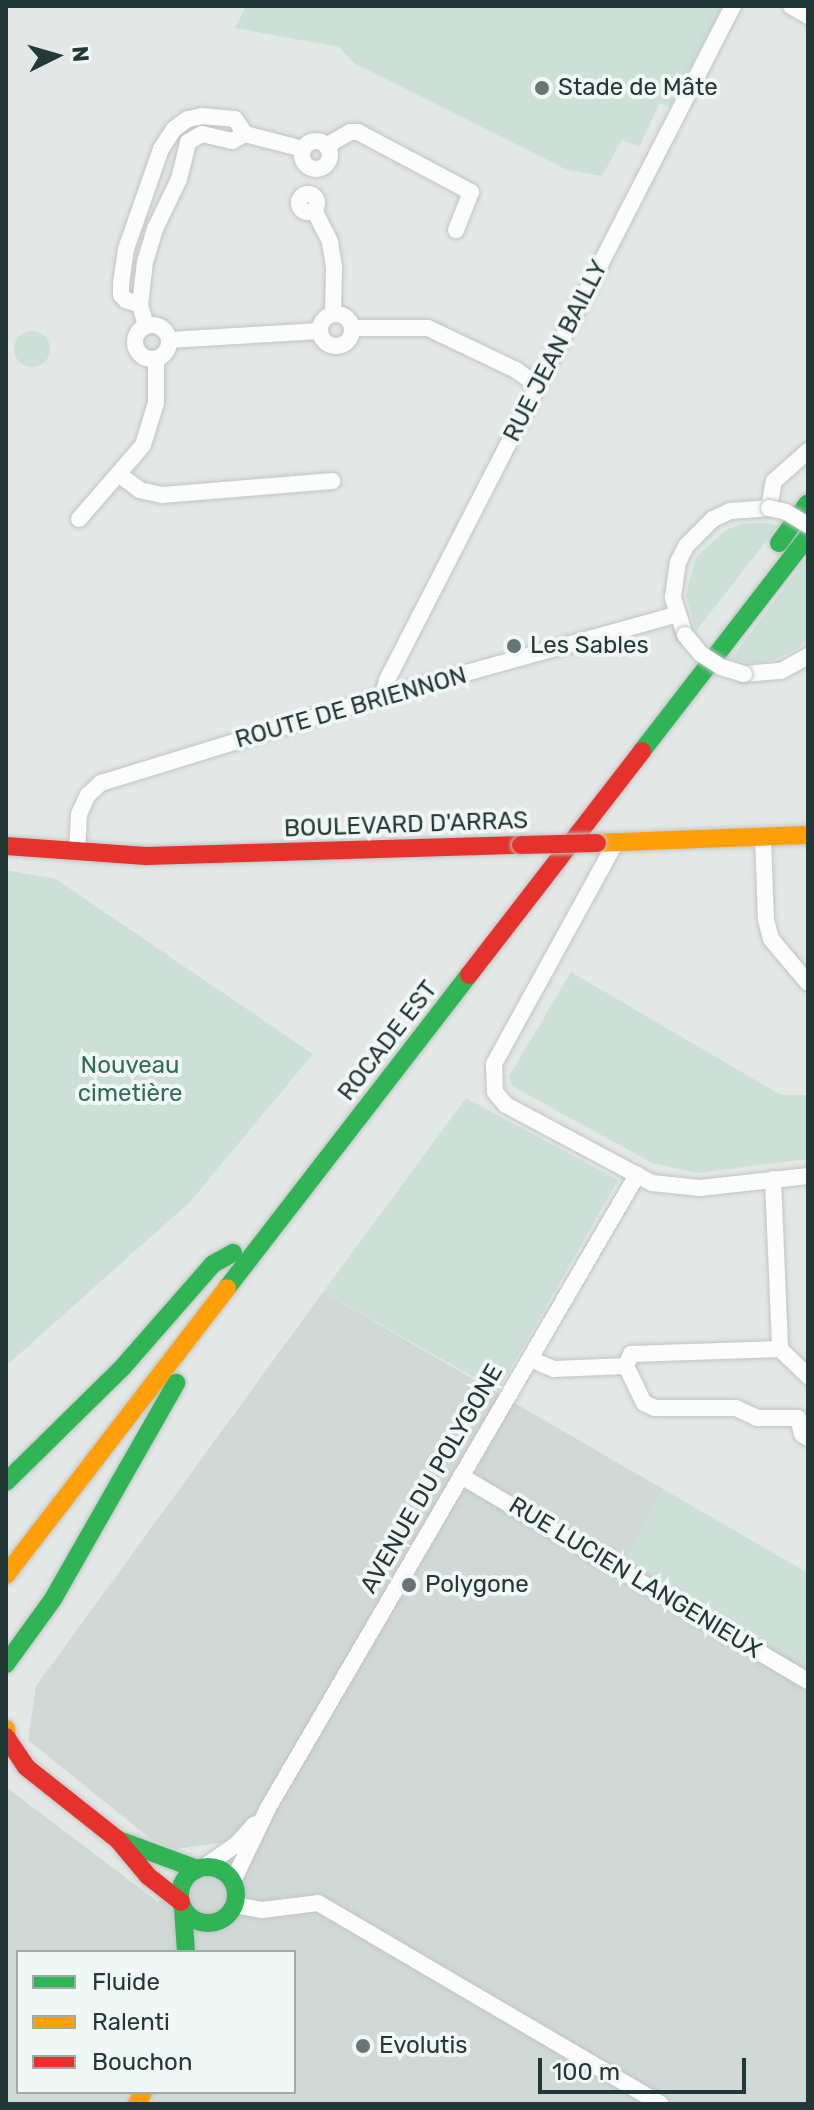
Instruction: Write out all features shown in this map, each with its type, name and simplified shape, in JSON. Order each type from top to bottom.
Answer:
[{"type":"main road","name":"ROCADE EST","points":[[98,1425],[808,503]]},
{"type":"main road","name":"ROCADE EST","points":[[6,1575],[808,536]]},
{"type":"main road","name":"BOULEVARD D'ARRAS","points":[[6,846],[146,856],[808,835]]},
{"type":"main road","points":[[6,1482],[122,1368],[213,1264],[233,1253]]},
{"type":"main road","points":[[6,1677],[10,1660],[87,1542],[145,1433],[205,1338],[214,1307]]},
{"type":"main road","points":[[6,1735],[26,1767],[118,1840],[148,1876],[203,1923],[229,1912]]},
{"type":"main road","points":[[6,1762],[26,1767]]},
{"type":"main road","points":[[118,1840],[201,1868],[223,1870],[233,1881],[229,1912],[214,1927],[201,1950]]},
{"type":"main road","points":[[186,1950],[182,1905],[184,1880],[201,1868]]},
{"type":"street","name":"RUE JEAN BAILLY","points":[[383,696],[387,680],[733,6]]},
{"type":"street","points":[[791,6],[808,16]]},
{"type":"street","points":[[140,305],[121,295],[126,249],[161,149],[174,129],[188,119],[202,116],[235,119],[245,134],[303,149],[316,141],[326,146]]},
{"type":"street","points":[[326,146],[350,132],[358,132],[471,192],[456,230]]},
{"type":"street","points":[[146,326],[140,305],[149,250],[179,179],[188,142],[202,134],[232,141],[245,134]]},
{"type":"street","points":[[303,149],[302,160],[312,169],[320,169],[328,162],[326,146]]},
{"type":"street","points":[[312,169],[311,202],[330,242],[334,266],[333,314]]},
{"type":"street","points":[[333,314],[346,317],[353,328],[348,341],[336,346],[324,341],[320,331],[322,321],[333,314]]},
{"type":"street","points":[[146,326],[158,326],[169,340],[166,352],[156,359],[144,357],[136,347],[137,335],[146,326]]},
{"type":"street","points":[[353,328],[428,328],[516,370],[538,386]]},
{"type":"street","points":[[169,340],[320,331]]},
{"type":"street","points":[[79,519],[143,445],[153,417],[156,359]]},
{"type":"street","points":[[769,508],[774,481],[808,451]]},
{"type":"street","points":[[120,475],[140,490],[162,495],[332,481]]},
{"type":"street","points":[[805,665],[772,673],[744,674],[721,667],[701,654],[685,635],[676,615],[673,597],[678,562],[698,531],[730,511],[769,508],[786,512],[808,525]]},
{"type":"street","name":"ROUTE DE BRIENNON","points":[[77,852],[79,814],[88,795],[101,783],[383,696],[676,615]]},
{"type":"street","points":[[763,836],[766,920],[771,939],[808,983]]},
{"type":"street","points":[[616,842],[494,1064],[495,1092],[506,1105],[637,1175],[670,1187],[808,1176]]},
{"type":"street","name":"AVENUE DU POLYGONE","points":[[233,1881],[268,1808],[637,1175]]},
{"type":"street","points":[[773,1179],[780,1349],[808,1376]]},
{"type":"street","points":[[780,1349],[631,1354],[626,1366],[636,1393],[644,1403],[655,1408],[736,1408],[757,1418],[798,1418],[802,1434],[808,1438]]},
{"type":"street","points":[[530,1359],[554,1369],[626,1366]]},
{"type":"street","name":"RUE LUCIEN LANGENIEUX","points":[[461,1476],[808,1681]]},
{"type":"street","name":"AVENUE DU POLYGONE","points":[[201,1868],[236,1845],[268,1808]]},
{"type":"street","points":[[229,1912],[318,1903],[660,2104]]},
{"type":"shaded area","points":[[323,1292],[663,1489],[628,1558],[808,1666],[808,2104],[6,2104],[6,1787],[158,1902],[226,1842],[176,1849],[152,1840],[28,1740],[36,1686]]},
{"type":"green space","name":"Stade de Mâte","points":[[246,6],[723,6],[670,107],[660,103],[639,147],[622,140],[602,176],[567,170],[354,63],[339,47],[235,28]]},
{"type":"green space","points":[[32,331],[45,336],[50,349],[45,362],[32,367],[19,362],[14,349],[19,336]]},
{"type":"green space","points":[[767,523],[778,526],[696,631],[686,594],[696,557],[726,530],[741,524]]},
{"type":"green space","points":[[808,556],[808,639],[797,649],[774,660],[753,663],[731,659]]},
{"type":"green space","name":"Nouveau cimetière","points":[[6,870],[56,879],[313,1054],[190,1202],[6,1366]]},
{"type":"green space","points":[[571,972],[781,1095],[808,1095],[808,1159],[698,1173],[652,1163],[512,1086],[509,1076]]},
{"type":"green space","points":[[466,1098],[618,1180],[498,1391],[323,1292]]},
{"type":"green space","points":[[663,1489],[808,1573],[808,1666],[628,1558]]},
{"type":"traffic: fast","points":[[779,543],[808,503]]},
{"type":"traffic: fast","points":[[642,751],[808,536]]},
{"type":"traffic: fast","points":[[227,1288],[469,975]]},
{"type":"traffic: fast","points":[[6,1482],[122,1368],[213,1264],[233,1253]]},
{"type":"traffic: fast","points":[[6,1664],[53,1599],[176,1383]]},
{"type":"traffic: fast","points":[[121,1841],[197,1869]]},
{"type":"traffic: fast","points":[[208,1867],[228,1875],[236,1895],[228,1915],[208,1923],[188,1915],[180,1895],[188,1875],[208,1867]]},
{"type":"traffic: fast","points":[[183,1908],[186,1950]]},
{"type":"traffic: slow","points":[[597,843],[808,835]]},
{"type":"traffic: slow","points":[[6,1575],[227,1288]]},
{"type":"traffic: slow","points":[[6,1729],[7,1739]]},
{"type":"traffic: slow","points":[[137,2104],[142,2094]]},
{"type":"traffic: jam","points":[[469,975],[642,751]]},
{"type":"traffic: jam","points":[[521,845],[597,843]]},
{"type":"traffic: jam","points":[[6,846],[146,856],[521,845]]},
{"type":"traffic: jam","points":[[6,1737],[26,1767],[118,1840],[148,1876],[181,1902]]},
{"type":"place","name":"Stade de Mâte","points":[[542,88]]},
{"type":"place","name":"Les Sables","points":[[514,646]]},
{"type":"place","name":"Polygone","points":[[409,1585]]},
{"type":"place","name":"Evolutis","points":[[363,2046]]}]
